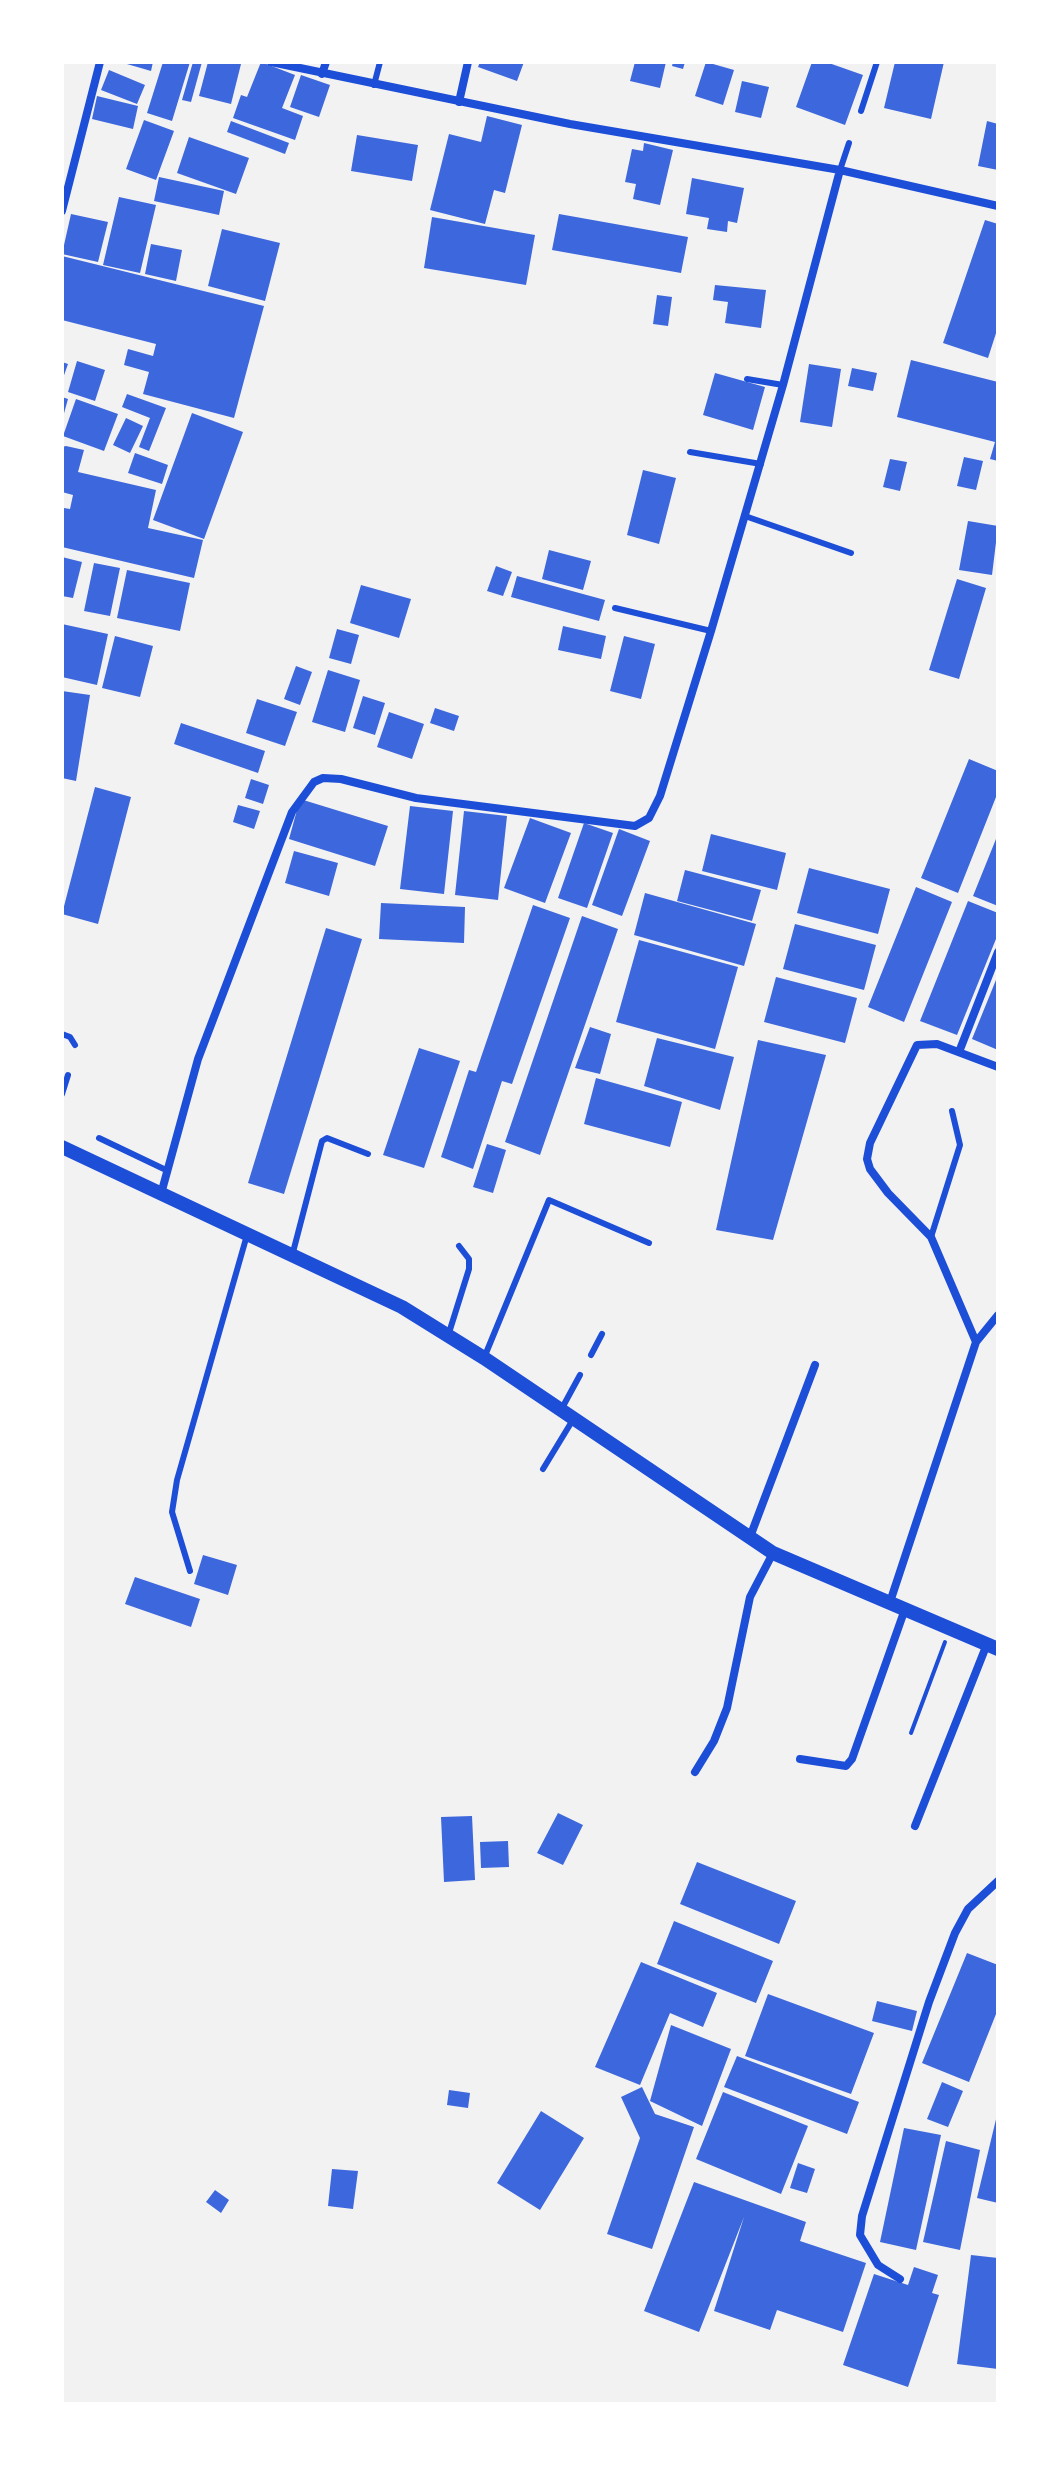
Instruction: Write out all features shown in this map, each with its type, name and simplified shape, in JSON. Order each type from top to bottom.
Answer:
[{"type":"street","points":[[62,209],[100,62]]},
{"type":"street","points":[[271,62],[459,102],[840,170],[998,206]]},
{"type":"street","points":[[322,74],[326,62]]},
{"type":"street","points":[[459,102],[468,62]]},
{"type":"street","points":[[161,1194],[198,1059],[292,812],[314,782],[323,778],[341,779],[416,798],[635,826],[649,818],[660,796],[761,464],[840,170]]},
{"type":"street","points":[[959,1052],[998,952]]},
{"type":"street","points":[[976,1342],[931,1237],[888,1193],[867,1159],[870,1143],[917,1045],[937,1044],[998,1067]]},
{"type":"street","points":[[62,1147],[402,1307],[484,1358],[773,1553],[992,1646],[915,1826]]},
{"type":"street","points":[[890,1602],[976,1342],[998,1315]]},
{"type":"street","points":[[750,1537],[815,1365]]},
{"type":"street","points":[[695,1772],[714,1741],[727,1708],[750,1597],[773,1553]]},
{"type":"street","points":[[800,1759],[846,1766],[852,1759],[905,1609]]},
{"type":"street","points":[[900,2279],[878,2265],[860,2235],[862,2216],[955,1933],[968,1909],[998,1881]]},
{"type":"lane","points":[[374,85],[380,62]]},
{"type":"lane","points":[[861,111],[877,62]]},
{"type":"lane","points":[[840,170],[849,143]]},
{"type":"lane","points":[[747,379],[783,385]]},
{"type":"lane","points":[[690,452],[761,464]]},
{"type":"lane","points":[[745,516],[851,553]]},
{"type":"lane","points":[[615,608],[711,631]]},
{"type":"lane","points":[[62,1034],[70,1037],[75,1045]]},
{"type":"lane","points":[[62,1094],[68,1075]]},
{"type":"lane","points":[[931,1237],[960,1145],[952,1111]]},
{"type":"lane","points":[[99,1138],[166,1170]]},
{"type":"lane","points":[[292,1256],[322,1141],[327,1138],[368,1154]]},
{"type":"lane","points":[[484,1358],[549,1200],[649,1243]]},
{"type":"lane","points":[[190,1571],[172,1512],[177,1480],[247,1235]]},
{"type":"lane","points":[[448,1336],[469,1269],[469,1259],[459,1246]]},
{"type":"lane","points":[[591,1355],[602,1334]]},
{"type":"lane","points":[[543,1469],[568,1414],[580,1375]]},
{"type":"path","points":[[911,1733],[950,1628]]},
{"type":"building","points":[[120,62],[153,62],[151,71]]},
{"type":"building","points":[[163,62],[190,62],[172,121],[147,113]]},
{"type":"building","points":[[193,62],[202,62],[191,102],[182,100]]},
{"type":"building","points":[[208,62],[241,64],[231,104],[199,96]]},
{"type":"building","points":[[261,62],[295,75],[282,108],[303,116],[295,140],[233,118],[241,95],[247,97]]},
{"type":"building","points":[[480,62],[524,62],[517,81],[478,67]]},
{"type":"building","points":[[635,62],[666,62],[660,88],[630,81]]},
{"type":"building","points":[[673,62],[685,62],[683,69],[672,66]]},
{"type":"building","points":[[706,62],[734,70],[723,105],[695,96]]},
{"type":"building","points":[[812,62],[826,62],[863,75],[845,125],[796,107]]},
{"type":"building","points":[[895,62],[944,62],[931,119],[884,108]]},
{"type":"building","points":[[109,70],[145,85],[137,104],[101,90]]},
{"type":"building","points":[[301,75],[330,85],[319,117],[290,107]]},
{"type":"building","points":[[742,81],[769,87],[761,118],[735,112]]},
{"type":"building","points":[[97,96],[138,106],[133,129],[92,119]]},
{"type":"building","points":[[487,116],[522,125],[505,193],[494,190],[485,224],[430,210],[449,134],[481,142]]},
{"type":"building","points":[[144,120],[174,131],[156,180],[126,169]]},
{"type":"building","points":[[231,121],[289,143],[285,154],[227,132]]},
{"type":"building","points":[[987,121],[998,124],[998,170],[978,166]]},
{"type":"building","points":[[357,135],[418,145],[412,181],[351,171]]},
{"type":"building","points":[[189,137],[249,158],[236,194],[177,173]]},
{"type":"building","points":[[644,143],[673,150],[660,205],[633,199],[636,184],[625,182],[632,149],[643,151]]},
{"type":"building","points":[[159,177],[224,191],[219,215],[154,201]]},
{"type":"building","points":[[692,178],[744,188],[737,223],[728,221],[727,232],[707,229],[709,218],[686,214]]},
{"type":"building","points":[[119,197],[156,205],[140,273],[103,265]]},
{"type":"building","points":[[71,214],[108,222],[98,262],[62,254]]},
{"type":"building","points":[[559,214],[688,237],[681,273],[552,250]]},
{"type":"building","points":[[432,217],[535,235],[526,285],[424,268]]},
{"type":"building","points":[[985,220],[998,224],[998,327],[988,358],[943,343]]},
{"type":"building","points":[[222,229],[280,243],[265,301],[208,286]]},
{"type":"building","points":[[151,244],[182,250],[176,281],[145,274]]},
{"type":"building","points":[[62,256],[264,306],[234,418],[143,394],[149,372],[124,365],[128,349],[153,356],[156,344],[62,320]]},
{"type":"building","points":[[715,285],[766,290],[761,328],[725,323],[728,302],[713,300]]},
{"type":"building","points":[[657,295],[672,297],[668,326],[653,324]]},
{"type":"building","points":[[911,360],[998,382],[998,461],[990,459],[995,442],[897,417]]},
{"type":"building","points":[[77,361],[105,370],[95,401],[68,392]]},
{"type":"building","points":[[62,362],[68,364],[62,381]]},
{"type":"building","points":[[809,364],[841,369],[832,427],[800,422]]},
{"type":"building","points":[[852,368],[877,373],[873,391],[848,386]]},
{"type":"building","points":[[715,373],[765,387],[753,430],[703,415]]},
{"type":"building","points":[[127,394],[166,408],[149,451],[139,447],[150,418],[122,407]]},
{"type":"building","points":[[62,397],[68,399],[63,417],[62,417]]},
{"type":"building","points":[[76,399],[118,414],[104,451],[63,436]]},
{"type":"building","points":[[192,413],[243,432],[204,539],[153,520]]},
{"type":"building","points":[[126,418],[143,426],[130,453],[113,445]]},
{"type":"building","points":[[62,447],[84,450],[78,472],[156,490],[148,528],[203,540],[194,578],[62,547],[62,516],[64,508],[70,509],[73,495],[62,492]]},
{"type":"building","points":[[135,453],[168,465],[162,484],[128,473]]},
{"type":"building","points":[[964,457],[983,461],[976,490],[957,486]]},
{"type":"building","points":[[890,459],[907,462],[900,491],[883,487]]},
{"type":"building","points":[[643,470],[676,478],[659,544],[627,535]]},
{"type":"building","points":[[968,521],[998,526],[992,575],[959,570]]},
{"type":"building","points":[[549,550],[591,561],[583,590],[542,579]]},
{"type":"building","points":[[62,557],[82,562],[73,598],[62,596]]},
{"type":"building","points":[[94,563],[120,568],[110,616],[84,611]]},
{"type":"building","points":[[496,566],[512,572],[503,596],[487,591]]},
{"type":"building","points":[[127,570],[190,583],[180,631],[117,618]]},
{"type":"building","points":[[517,576],[605,600],[599,621],[511,597]]},
{"type":"building","points":[[957,579],[986,588],[959,679],[929,670]]},
{"type":"building","points":[[361,585],[411,599],[399,638],[350,623]]},
{"type":"building","points":[[62,624],[108,634],[97,685],[62,677]]},
{"type":"building","points":[[563,626],[606,636],[601,659],[558,650]]},
{"type":"building","points":[[337,629],[359,635],[351,664],[329,658]]},
{"type":"building","points":[[115,636],[153,646],[140,697],[102,688]]},
{"type":"building","points":[[624,636],[655,644],[641,699],[610,691]]},
{"type":"building","points":[[296,666],[312,672],[300,705],[284,699]]},
{"type":"building","points":[[328,670],[360,680],[345,732],[312,722]]},
{"type":"building","points":[[62,691],[90,695],[76,781],[62,778]]},
{"type":"building","points":[[363,696],[385,703],[375,735],[353,728]]},
{"type":"building","points":[[257,699],[297,712],[285,746],[246,733]]},
{"type":"building","points":[[435,708],[459,716],[454,731],[430,723]]},
{"type":"building","points":[[389,712],[424,724],[412,759],[377,747]]},
{"type":"building","points":[[181,723],[265,751],[258,773],[174,744]]},
{"type":"building","points":[[969,759],[998,771],[998,792],[958,893],[921,878]]},
{"type":"building","points":[[251,779],[269,785],[263,804],[245,798]]},
{"type":"building","points":[[95,787],[131,797],[98,924],[62,914]]},
{"type":"building","points":[[300,799],[388,826],[375,866],[289,839]]},
{"type":"building","points":[[238,805],[260,811],[254,829],[233,822]]},
{"type":"building","points":[[410,806],[453,811],[444,894],[400,889]]},
{"type":"building","points":[[464,811],[507,816],[498,900],[455,895]]},
{"type":"building","points":[[530,818],[571,833],[545,903],[504,888]]},
{"type":"building","points":[[584,823],[613,833],[587,908],[558,898]]},
{"type":"building","points":[[619,829],[650,841],[622,916],[592,905]]},
{"type":"building","points":[[711,834],[786,853],[777,890],[702,871]]},
{"type":"building","points":[[998,834],[998,906],[973,896]]},
{"type":"building","points":[[294,851],[338,863],[329,896],[285,883]]},
{"type":"building","points":[[809,868],[890,889],[878,934],[797,913]]},
{"type":"building","points":[[685,870],[761,890],[752,921],[677,901]]},
{"type":"building","points":[[916,887],[952,902],[904,1022],[868,1007]]},
{"type":"building","points":[[645,893],[756,924],[744,966],[634,935]]},
{"type":"building","points":[[968,901],[998,913],[998,934],[957,1035],[920,1021]]},
{"type":"building","points":[[381,903],[465,907],[464,943],[379,939]]},
{"type":"building","points":[[533,905],[570,918],[512,1084],[502,1081],[473,1169],[441,1157],[469,1070],[476,1072]]},
{"type":"building","points":[[582,916],[618,929],[540,1155],[505,1142]]},
{"type":"building","points":[[795,924],[876,945],[864,990],[783,969]]},
{"type":"building","points":[[326,928],[362,939],[284,1194],[248,1183]]},
{"type":"building","points":[[639,940],[738,967],[715,1049],[616,1022]]},
{"type":"building","points":[[998,975],[998,1050],[972,1039]]},
{"type":"building","points":[[776,977],[857,998],[845,1043],[764,1022]]},
{"type":"building","points":[[590,1027],[611,1034],[600,1074],[575,1068]]},
{"type":"building","points":[[657,1038],[734,1057],[720,1110],[644,1086]]},
{"type":"building","points":[[758,1040],[826,1055],[773,1240],[716,1230]]},
{"type":"building","points":[[419,1048],[460,1061],[424,1168],[383,1155]]},
{"type":"building","points":[[596,1078],[682,1102],[670,1147],[584,1124]]},
{"type":"building","points":[[487,1144],[506,1150],[493,1193],[473,1187]]},
{"type":"building","points":[[203,1555],[237,1565],[228,1595],[194,1584]]},
{"type":"building","points":[[135,1577],[200,1599],[191,1627],[125,1604]]},
{"type":"building","points":[[558,1813],[583,1825],[563,1865],[537,1853]]},
{"type":"building","points":[[472,1816],[475,1880],[444,1882],[441,1817]]},
{"type":"building","points":[[508,1841],[509,1867],[481,1868],[480,1842]]},
{"type":"building","points":[[697,1862],[796,1901],[779,1944],[680,1904]]},
{"type":"building","points":[[674,1921],[773,1961],[756,2003],[657,1964]]},
{"type":"building","points":[[967,1953],[998,1965],[998,2009],[969,2082],[922,2063]]},
{"type":"building","points":[[641,1962],[717,1993],[703,2027],[670,2013],[640,2085],[595,2067]]},
{"type":"building","points":[[768,1994],[874,2033],[851,2094],[745,2056]]},
{"type":"building","points":[[877,2001],[917,2011],[912,2031],[872,2021]]},
{"type":"building","points":[[671,2025],[731,2049],[702,2126],[650,2101]]},
{"type":"building","points":[[737,2056],[859,2102],[847,2134],[724,2087]]},
{"type":"building","points":[[942,2082],[963,2091],[948,2127],[927,2119]]},
{"type":"building","points":[[642,2087],[655,2114],[694,2127],[652,2249],[607,2234],[640,2138],[621,2097]]},
{"type":"building","points":[[449,2090],[470,2093],[468,2108],[447,2105]]},
{"type":"building","points":[[723,2092],[808,2126],[781,2194],[696,2159]]},
{"type":"building","points":[[541,2111],[584,2138],[540,2210],[497,2183]]},
{"type":"building","points":[[998,2111],[998,2203],[977,2198]]},
{"type":"building","points":[[904,2128],[941,2135],[916,2250],[880,2242]]},
{"type":"building","points":[[946,2141],[980,2150],[960,2250],[923,2242]]},
{"type":"building","points":[[798,2163],[815,2169],[807,2193],[790,2188]]},
{"type":"building","points":[[332,2169],[358,2171],[353,2209],[328,2206]]},
{"type":"building","points":[[694,2182],[806,2222],[800,2241],[866,2263],[843,2332],[777,2310],[770,2330],[714,2311],[744,2217],[699,2332],[644,2311]]},
{"type":"building","points":[[215,2190],[229,2200],[221,2213],[206,2202]]},
{"type":"building","points":[[971,2255],[998,2258],[998,2369],[957,2364]]},
{"type":"building","points":[[914,2267],[938,2275],[932,2293],[939,2295],[908,2387],[843,2365],[874,2274],[908,2285]]}]
